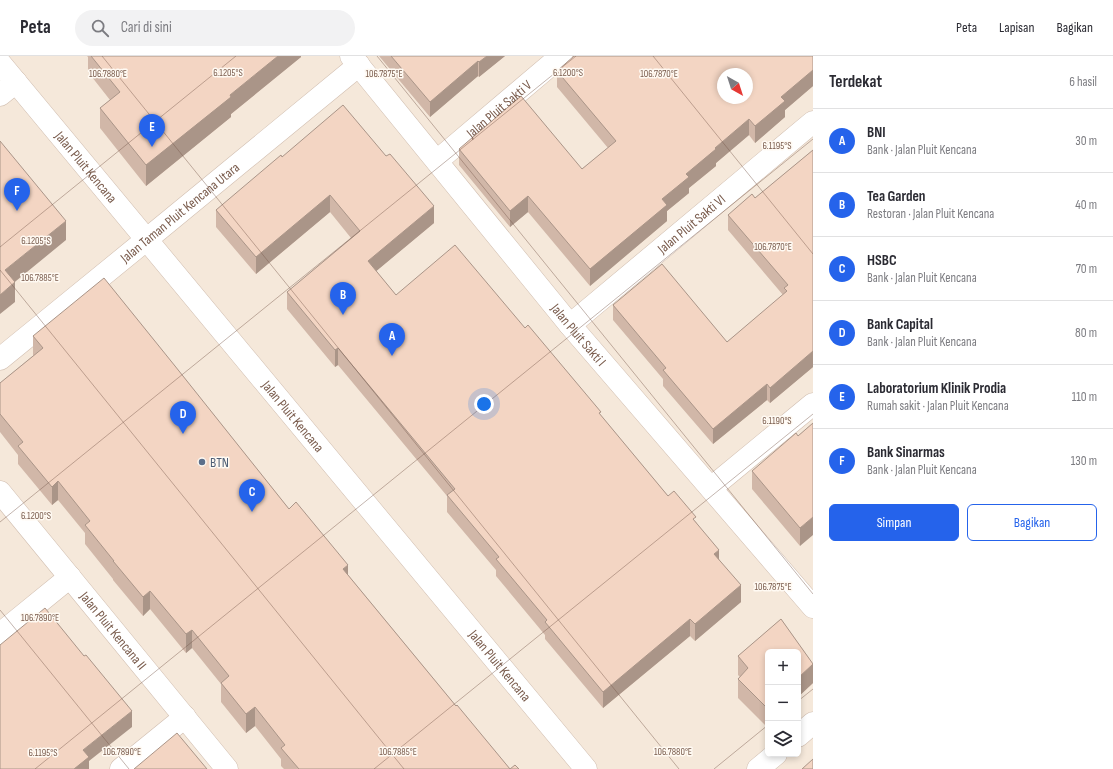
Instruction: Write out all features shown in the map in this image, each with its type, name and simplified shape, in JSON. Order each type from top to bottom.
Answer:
[{"type":"street","name":"Jalan Pluit Sakti V","points":[[437,161],[561,56]]},
{"type":"street","name":"Jalan Pluit Sakti I","points":[[355,60],[570,324],[813,607]]},
{"type":"street","name":"Jalan Taman Pluit Kencana Utara","points":[[0,359],[146,240],[355,60]]},
{"type":"street","name":"Jalan Pluit Kencana","points":[[0,63],[8,88],[146,240],[586,769]]},
{"type":"street","name":"Jalan Pluit Sakti VI","points":[[570,324],[813,122]]},
{"type":"street","points":[[711,488],[813,404]]},
{"type":"street","name":"Jalan Pluit Kencana II","points":[[0,492],[227,769]]},
{"type":"street","points":[[0,634],[70,577]]},
{"type":"street","points":[[121,769],[185,717]]},
{"type":"street","points":[[801,733],[813,723]]},
{"type":"street","points":[[758,769],[772,757]]},
{"type":"shaded area","points":[[0,56],[813,56],[813,769],[0,769]]},
{"type":"building","points":[[91,56],[278,56],[230,95],[231,97],[146,165],[100,108],[120,92]]},
{"type":"building","points":[[391,56],[487,56],[479,62],[478,61],[430,102]]},
{"type":"building","points":[[574,56],[813,56],[813,70],[781,97],[785,101],[755,126],[749,119],[715,148],[716,149],[686,174],[689,177],[662,199],[667,205],[590,269],[528,196],[510,211],[459,149],[521,96],[582,169],[616,141],[557,71]]},
{"type":"building","points":[[343,105],[386,156],[390,154],[434,206],[368,261],[396,295],[455,245],[525,328],[528,325],[601,412],[599,413],[668,496],[674,491],[696,517],[693,519],[719,550],[714,554],[741,585],[695,624],[690,619],[603,692],[545,622],[547,620],[496,559],[499,557],[447,495],[455,489],[338,348],[335,350],[287,292],[360,231],[330,195],[256,257],[216,210],[281,155],[282,157]]},
{"type":"building","points":[[0,141],[66,221],[5,270],[15,282],[0,295]]},
{"type":"building","points":[[813,150],[813,351],[770,388],[767,384],[713,429],[663,370],[666,368],[613,305],[662,264],[727,342],[787,291],[784,288],[788,285],[728,215],[752,194],[755,198]]},
{"type":"building","points":[[104,278],[289,509],[296,502],[348,565],[343,569],[510,769],[299,769],[281,748],[285,745],[255,707],[246,714],[221,683],[229,676],[192,630],[186,634],[150,591],[143,597],[113,561],[85,525],[90,521],[58,481],[52,487],[18,446],[23,442],[0,414],[0,383],[43,348],[33,336]]},
{"type":"building","points":[[813,423],[813,517],[800,528],[752,471],[796,433],[798,436]]},
{"type":"building","points":[[45,608],[132,711],[83,750],[89,757],[74,769],[0,769],[0,645]]},
{"type":"building","points":[[781,619],[813,664],[801,675],[801,649],[765,649],[765,706],[738,679],[748,668],[738,656]]},
{"type":"building","points":[[177,733],[207,769],[134,769]]},
{"type":"building","points":[[813,759],[813,769],[802,769]]},
{"type":"building","points":[[515,765],[519,769],[510,769]]},
{"type":"place","name":"Laboratorium Klinik Prodia","points":[[152,147]]},
{"type":"place","name":"Bank Sinarmas","points":[[17,211]]},
{"type":"place","name":"Tea Garden","points":[[343,315]]},
{"type":"place","name":"BNI","points":[[392,356]]},
{"type":"place","name":"Bank Capital","points":[[183,434]]},
{"type":"place","name":"BTN","points":[[202,462]]},
{"type":"place","name":"HSBC","points":[[252,512]]}]
